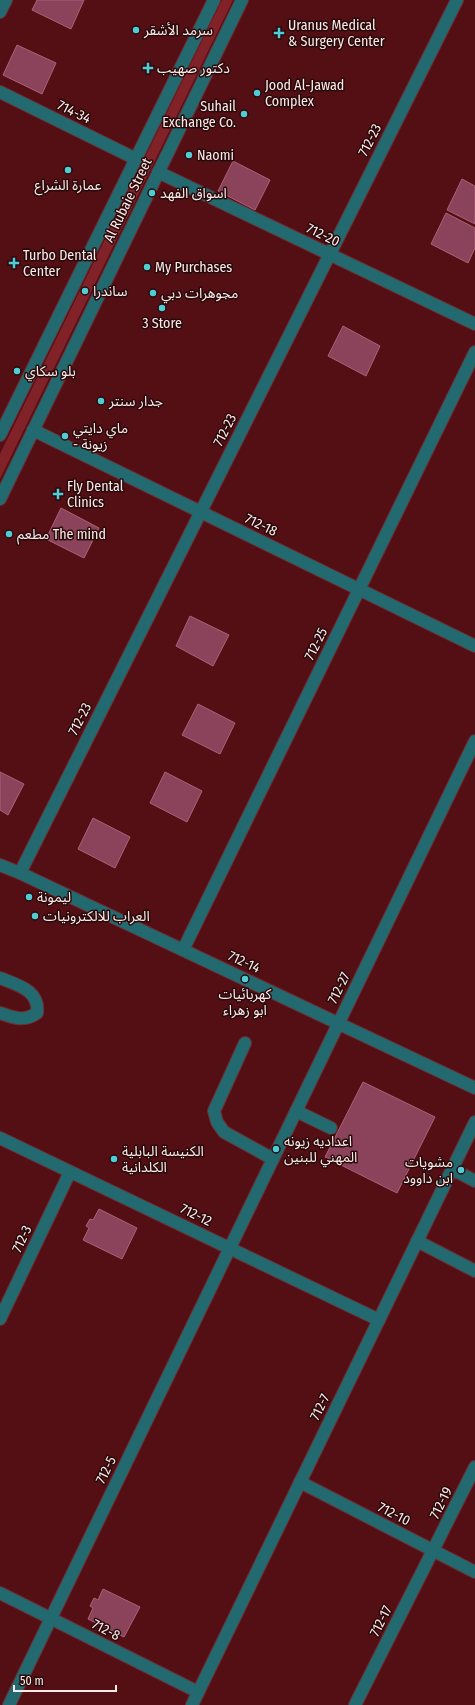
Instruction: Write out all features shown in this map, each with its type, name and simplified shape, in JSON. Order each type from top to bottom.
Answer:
[{"type":"street","points":[[0,12],[6,0]]},
{"type":"street","name":"Al Rubaie Street","points":[[0,435],[5,414],[136,159],[214,0]]},
{"type":"street","name":"Al Rubaie Street","points":[[0,499],[242,0]]},
{"type":"street","name":"712-23","points":[[20,873],[457,0]]},
{"type":"street","name":"714-34","points":[[0,92],[136,159]]},
{"type":"street","name":"712-20","points":[[158,172],[475,324]]},
{"type":"street","name":"712-25","points":[[183,950],[475,352]]},
{"type":"street","name":"712-18","points":[[34,430],[475,646]]},
{"type":"street","name":"712-27","points":[[230,1248],[475,741]]},
{"type":"street","name":"712-14","points":[[0,866],[20,873],[475,1088]]},
{"type":"street","points":[[0,978],[27,989],[35,996],[38,1006],[37,1013],[31,1017],[18,1019],[0,1013]]},
{"type":"street","points":[[245,1043],[214,1111],[217,1122],[224,1132],[273,1159]]},
{"type":"street","points":[[296,1111],[331,1128]]},
{"type":"street","name":"712-7","points":[[192,1705],[475,1122]]},
{"type":"street","name":"712-12","points":[[0,1138],[379,1320]]},
{"type":"street","points":[[452,1170],[475,1181]]},
{"type":"street","name":"712-3","points":[[0,1319],[70,1172]]},
{"type":"street","points":[[417,1241],[475,1271]]},
{"type":"street","name":"712-5","points":[[9,1705],[230,1248]]},
{"type":"street","name":"712-19","points":[[434,1552],[475,1467]]},
{"type":"street","name":"712-10","points":[[300,1482],[475,1572]]},
{"type":"street","name":"712-17","points":[[355,1705],[434,1552]]},
{"type":"street","name":"712-8","points":[[0,1593],[198,1692]]},
{"type":"shaded area","points":[[222,0],[233,0],[0,479],[0,454]]},
{"type":"building","points":[[37,0],[84,0],[71,29],[32,10]]},
{"type":"building","points":[[17,45],[56,63],[42,94],[3,75]]},
{"type":"building","points":[[233,161],[270,180],[255,210],[218,191]]},
{"type":"building","points":[[462,179],[475,186],[475,224],[447,210]]},
{"type":"building","points":[[446,213],[475,228],[475,248],[468,263],[431,244]]},
{"type":"building","points":[[343,326],[380,346],[366,376],[328,356]]},
{"type":"building","points":[[61,508],[99,528],[84,558],[46,539]]},
{"type":"building","points":[[190,616],[229,635],[213,666],[176,646]]},
{"type":"building","points":[[198,704],[235,723],[220,754],[182,735]]},
{"type":"building","points":[[0,772],[24,784],[8,815],[0,810]]},
{"type":"building","points":[[165,772],[202,791],[187,822],[150,803]]},
{"type":"building","points":[[93,818],[130,837],[115,868],[78,849]]},
{"type":"building","points":[[363,1082],[435,1117],[397,1193],[325,1157]]},
{"type":"building","points":[[99,1209],[137,1228],[122,1259],[83,1240],[89,1228],[86,1226],[90,1219],[93,1220]]},
{"type":"building","points":[[103,1589],[140,1607],[124,1637],[88,1619],[93,1608],[90,1606],[94,1598],[98,1600]]},
{"type":"place","name":"سرمد الأشقر","points":[[136,30]]},
{"type":"place","name":"Uranus Medical & Surgery Center","points":[[279,33]]},
{"type":"place","name":"دكتور صهيب","points":[[148,68]]},
{"type":"place","name":"Jood Al-Jawad Complex","points":[[257,93]]},
{"type":"place","name":"Suhail Exchange Co.","points":[[244,114]]},
{"type":"place","name":"Naomi","points":[[189,155]]},
{"type":"place","name":"عمارة الشراع","points":[[68,170]]},
{"type":"place","name":"اسواق الفهد","points":[[152,193]]},
{"type":"place","name":"Turbo Dental Center","points":[[14,263]]},
{"type":"place","name":"My Purchases","points":[[147,267]]},
{"type":"place","name":"ساندرا","points":[[85,291]]},
{"type":"place","name":"مجوهرات دبي","points":[[153,293]]},
{"type":"place","name":"3 Store","points":[[162,308]]},
{"type":"place","name":"بلو سكاي","points":[[17,371]]},
{"type":"place","name":"جدار سنتر","points":[[101,401]]},
{"type":"place","name":"ماي دايتي - زيونة","points":[[65,436]]},
{"type":"place","name":"Fly Dental Clinics","points":[[58,494]]},
{"type":"place","name":"مطعم The mind","points":[[9,534]]},
{"type":"place","name":"ليمونة","points":[[29,897]]},
{"type":"place","name":"العراب للالكترونيات","points":[[35,916]]},
{"type":"place","name":"كهربائيات ابو زهراء","points":[[245,979]]},
{"type":"place","name":"اعداديه زيونه المهني للبنين","points":[[276,1149]]},
{"type":"place","name":"الكنيسة البابلية الكلدانية","points":[[114,1159]]},
{"type":"place","name":"مشويات ابن داوود","points":[[461,1170]]}]
